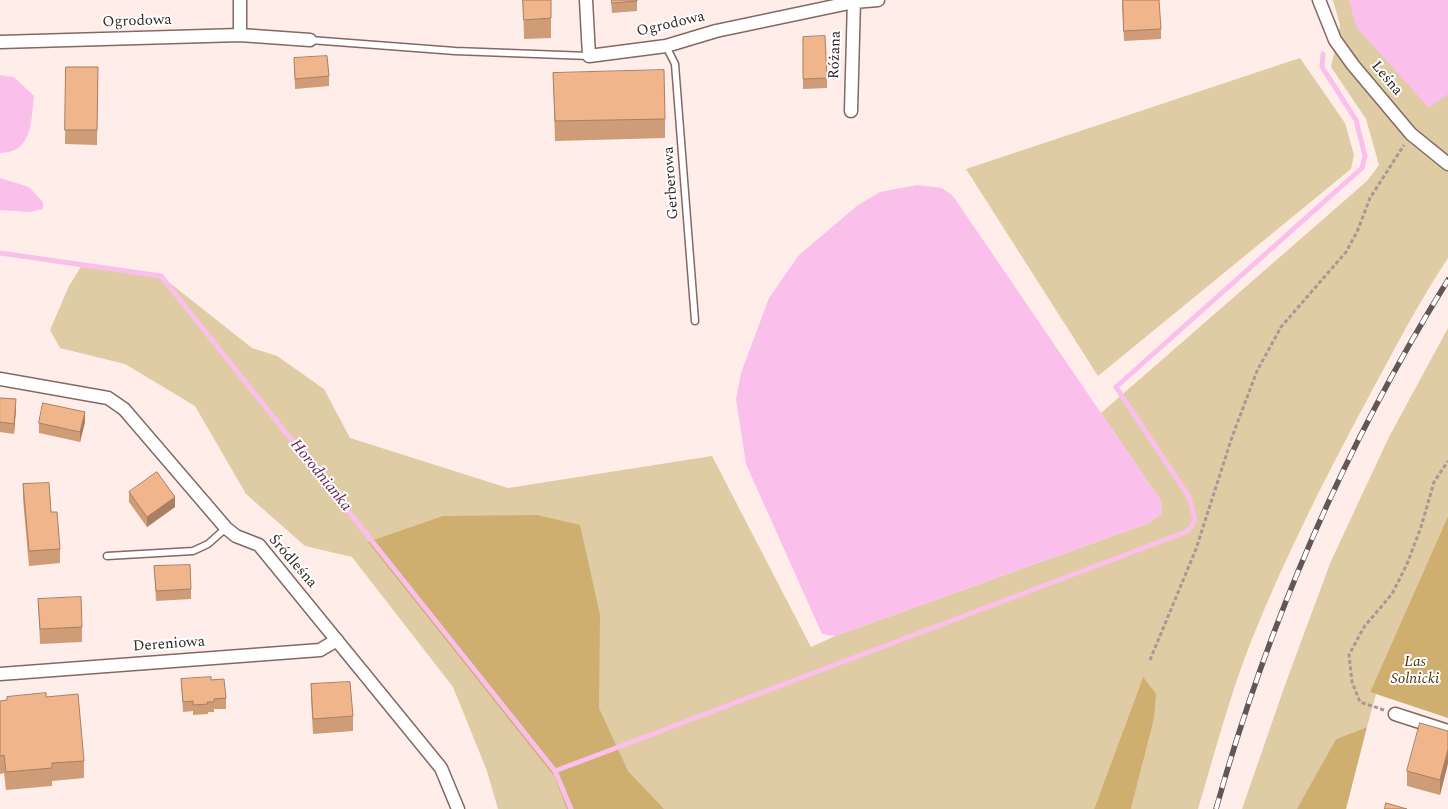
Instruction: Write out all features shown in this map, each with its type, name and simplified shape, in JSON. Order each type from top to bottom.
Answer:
[{"type":"street","points":[[240,0],[240,35]]},
{"type":"street","points":[[586,0],[589,56]]},
{"type":"street","name":"Ogrodowa","points":[[589,56],[666,46],[716,31],[854,1],[878,0]]},
{"type":"street","name":"Leśna","points":[[1319,0],[1335,40],[1353,65],[1411,134],[1448,164]]},
{"type":"street","name":"Różana","points":[[851,111],[854,1]]},
{"type":"street","name":"Ogrodowa","points":[[0,42],[240,35],[310,40]]},
{"type":"street","name":"Śródleśna","points":[[0,379],[108,398],[124,409],[226,528],[236,536],[259,545],[441,768],[458,809]]},
{"type":"street","name":"Dereniowa","points":[[0,674],[320,650],[337,640]]},
{"type":"street","points":[[1395,714],[1448,731]]},
{"type":"lane","points":[[310,40],[455,50],[589,56]]},
{"type":"lane","name":"Gerberowa","points":[[666,46],[675,64],[694,321]]},
{"type":"lane","points":[[107,556],[193,551],[208,544],[226,528]]},
{"type":"path","points":[[1150,660],[1196,548],[1232,437],[1257,371],[1281,327],[1346,252],[1357,232],[1370,198],[1411,134]]},
{"type":"path","points":[[1395,714],[1360,702],[1352,682],[1349,655],[1364,627],[1392,594],[1407,564],[1421,527],[1434,482],[1448,461]]},
{"type":"shaded area","points":[[1333,0],[1448,0],[1448,258],[1416,310],[1351,429],[1278,578],[1252,639],[1237,681],[1198,809],[1131,809],[1154,719],[1143,677],[1094,809],[498,809],[487,771],[453,687],[352,557],[305,546],[246,494],[195,406],[125,364],[60,348],[50,330],[69,286],[82,265],[161,276],[252,348],[277,356],[324,389],[350,438],[508,488],[712,456],[811,647],[835,636],[1149,523],[1162,513],[1161,501],[1101,413],[1367,181],[1379,165],[1366,119],[1331,67],[1340,25]]},
{"type":"shaded area","points":[[1349,0],[1448,0],[1448,94],[1429,108],[1356,27]]},
{"type":"shaded area","points":[[1300,58],[1345,123],[1354,155],[1351,169],[1098,376],[966,169]]},
{"type":"shaded area","points":[[0,75],[14,77],[34,96],[31,125],[24,141],[11,152],[0,153]]},
{"type":"shaded area","points":[[0,178],[29,187],[43,202],[43,209],[30,212],[0,210]]},
{"type":"shaded area","points":[[917,185],[942,188],[953,196],[1161,501],[1162,513],[1149,523],[835,636],[822,634],[746,464],[736,399],[741,373],[769,298],[799,255],[858,205],[880,192]]},
{"type":"shaded area","points":[[1448,328],[1448,516],[1370,692],[1376,694],[1367,727],[1336,739],[1298,809],[1242,809],[1331,561],[1389,437]]},
{"type":"green space","points":[[537,515],[580,525],[600,615],[599,708],[628,771],[664,809],[567,809],[554,776],[368,542],[443,516]]},
{"type":"green space","name":"Las Solnicki","points":[[1448,516],[1448,718],[1370,692]]},
{"type":"green space","points":[[1143,677],[1156,694],[1154,719],[1131,809],[1094,809]]},
{"type":"green space","points":[[1367,727],[1346,809],[1297,809],[1336,739]]},
{"type":"building","points":[[523,0],[551,0],[551,18],[524,20]]},
{"type":"building","points":[[612,0],[637,0],[637,1],[612,3]]},
{"type":"building","points":[[1123,0],[1159,0],[1161,29],[1124,31]]},
{"type":"building","points":[[825,36],[827,78],[803,79],[803,37]]},
{"type":"building","points":[[327,56],[329,76],[295,79],[294,58]]},
{"type":"building","points":[[66,67],[98,67],[97,130],[65,130]]},
{"type":"building","points":[[664,70],[665,119],[555,121],[553,73]]},
{"type":"building","points":[[0,398],[16,399],[14,424],[0,422]]},
{"type":"building","points":[[43,403],[85,412],[80,432],[39,423]]},
{"type":"building","points":[[157,472],[175,497],[147,517],[129,492]]},
{"type":"building","points":[[49,483],[51,512],[57,512],[60,549],[29,551],[23,484]]},
{"type":"building","points":[[190,565],[191,589],[156,591],[154,566]]},
{"type":"building","points":[[81,597],[82,627],[40,629],[38,599]]},
{"type":"building","points":[[211,677],[211,680],[224,679],[226,698],[214,699],[214,702],[207,702],[208,704],[193,705],[193,701],[183,702],[181,679]]},
{"type":"building","points":[[350,682],[353,716],[313,719],[311,684]]},
{"type":"building","points":[[46,693],[46,697],[78,694],[84,761],[52,763],[52,768],[6,772],[4,755],[0,756],[0,701],[7,700],[7,697]]},
{"type":"building","points":[[1420,723],[1448,731],[1448,749],[1440,780],[1407,771]]},
{"type":"building","points":[[1386,803],[1407,809],[1385,809]]},
{"type":"waterway","points":[[555,771],[1188,531],[1195,520],[1189,497],[1116,387],[1362,168],[1365,156],[1356,120],[1322,67],[1323,54]]},
{"type":"waterway","name":"Horodnianka","points":[[0,253],[161,276],[555,771],[571,809]]},
{"type":"railway","points":[[1216,809],[1260,671],[1285,603],[1313,536],[1343,470],[1376,406],[1448,280]]}]
